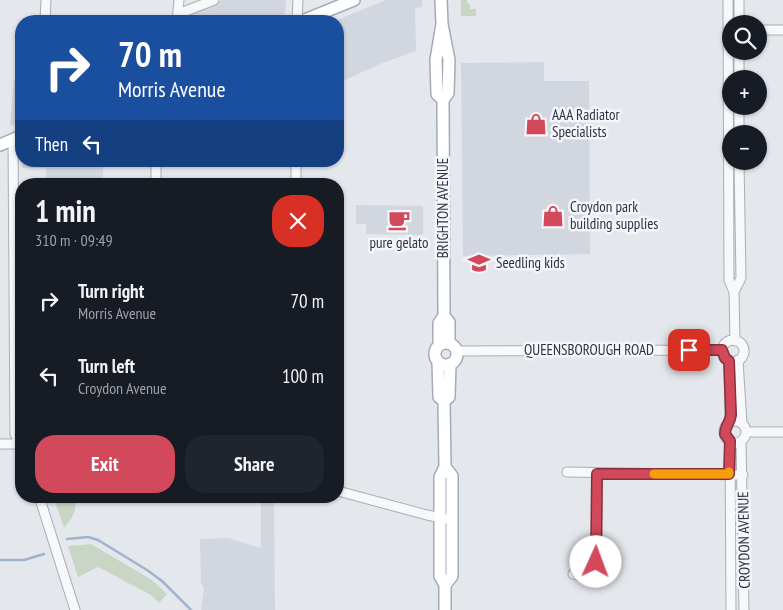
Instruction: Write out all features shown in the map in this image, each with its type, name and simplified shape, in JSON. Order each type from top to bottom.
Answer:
[{"type":"main road","points":[[317,15],[354,0]]},
{"type":"main road","name":"BRIGHTON AVENUE","points":[[438,362],[434,353],[448,346],[439,323],[444,316],[443,100],[448,93],[449,60],[442,24],[441,0]]},
{"type":"main road","points":[[0,145],[15,139]]},
{"type":"main road","points":[[444,401],[439,397],[438,362],[444,365],[450,364],[456,358],[448,346]]},
{"type":"main road","points":[[444,401],[450,397],[450,364]]},
{"type":"main road","points":[[444,401],[445,467],[440,477],[440,576],[445,585],[445,610]]},
{"type":"main road","points":[[445,467],[452,476],[452,576],[445,585]]},
{"type":"street","points":[[45,15],[46,0]]},
{"type":"street","points":[[177,15],[179,0]]},
{"type":"street","points":[[183,15],[214,0]]},
{"type":"street","points":[[298,0],[298,15]]},
{"type":"street","points":[[728,0],[729,15]]},
{"type":"street","points":[[739,0],[739,15]]},
{"type":"street","points":[[767,30],[783,30]]},
{"type":"street","points":[[730,60],[729,280],[734,292],[735,340]]},
{"type":"street","points":[[734,292],[741,278],[740,170]]},
{"type":"street","points":[[729,186],[740,186]]},
{"type":"street","points":[[734,361],[725,358],[722,350],[726,342],[735,340]]},
{"type":"street","points":[[734,361],[744,428],[741,441],[736,443],[730,441],[725,434],[726,428],[730,423],[734,361],[742,355],[743,349],[735,340]]},
{"type":"street","name":"QUEENSBOROUGH ROAD","points":[[448,346],[722,350]]},
{"type":"street","points":[[730,423],[736,422],[744,428],[783,432]]},
{"type":"street","name":"CROYDON AVENUE","points":[[730,441],[731,610]]},
{"type":"street","name":"CROYDON AVENUE","points":[[741,441],[744,610]]},
{"type":"street","points":[[0,444],[15,445]]},
{"type":"street","points":[[567,472],[743,475]]},
{"type":"street","points":[[573,574],[582,576],[594,572],[598,549],[597,474]]},
{"type":"street","points":[[344,493],[440,518],[452,519]]},
{"type":"street","points":[[41,503],[75,610]]},
{"type":"street","points":[[731,580],[744,580]]},
{"type":"shaded area","points":[[222,0],[286,0],[285,14],[283,15],[191,15],[191,13]]},
{"type":"shaded area","points":[[386,0],[422,0],[422,7],[415,8],[416,51],[380,64],[344,80],[344,17]]},
{"type":"shaded area","points":[[544,62],[544,81],[589,81],[590,254],[463,256],[461,63]]},
{"type":"shaded area","points":[[14,81],[15,124],[10,126]]},
{"type":"shaded area","points":[[103,167],[103,178],[46,178],[46,168],[22,168]]},
{"type":"shaded area","points":[[356,205],[423,206],[423,235],[366,234],[366,224],[356,224]]},
{"type":"shaded area","points":[[261,503],[274,503],[275,610],[201,610],[204,588],[201,583],[200,539],[228,538],[261,548]]},
{"type":"green space","points":[[461,0],[467,0],[467,3],[470,4],[470,9],[476,9],[476,16],[461,16]]},
{"type":"green space","points":[[55,503],[76,503],[74,514],[64,528]]},
{"type":"green space","points":[[91,544],[152,580],[167,594],[159,603],[151,595],[98,567],[78,577],[68,546]]},
{"type":"waterway","points":[[67,539],[88,537],[98,540],[162,581],[191,610]]},
{"type":"waterway","points":[[0,560],[24,560],[44,554]]},
{"type":"slow traffic","points":[[654,474],[729,474],[729,472]]},
{"type":"place","name":"AAA Radiator Specialists","points":[[536,124]]},
{"type":"place","name":"Croydon park building supplies","points":[[553,216]]},
{"type":"place","name":"pure gelato","points":[[399,220]]},
{"type":"place","name":"Seedling kids","points":[[479,263]]},
{"type":"route","points":[[596,562],[598,549],[597,474],[729,474],[730,441],[725,434],[731,415],[729,361],[725,358],[722,350],[689,350]]}]
